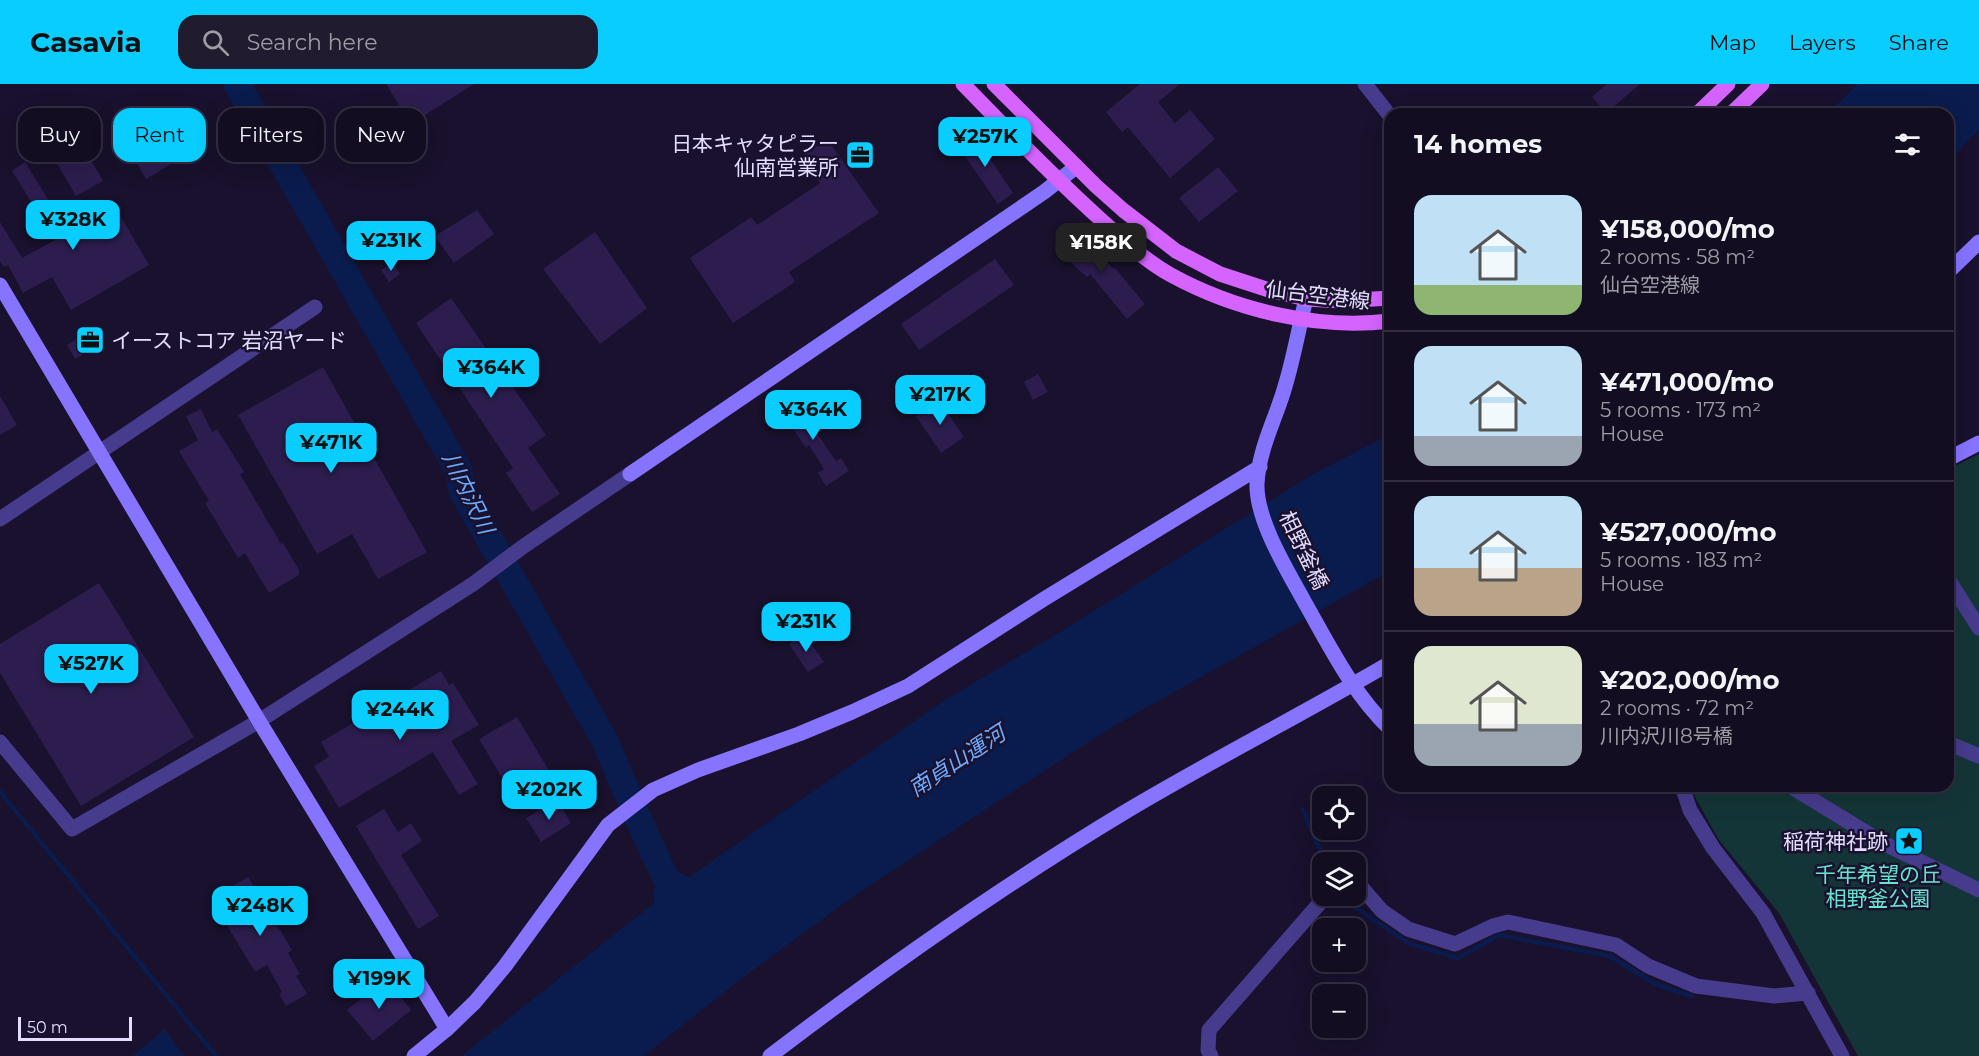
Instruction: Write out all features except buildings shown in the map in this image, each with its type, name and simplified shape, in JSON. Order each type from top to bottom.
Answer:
[{"type":"main road","name":"仙台空港線","points":[[963,84],[1058,181],[1132,247],[1170,274],[1213,295],[1263,311],[1340,323],[1384,322]]},
{"type":"main road","name":"仙台空港線","points":[[994,84],[1076,167],[1123,210],[1176,251],[1220,274],[1306,299],[1341,301],[1384,298]]},
{"type":"main road","points":[[1703,108],[1728,84]]},
{"type":"main road","points":[[1737,108],[1762,84]]},
{"type":"street","points":[[1365,84],[1384,108]]},
{"type":"street","points":[[0,742],[72,829],[259,721],[473,584],[524,546],[1076,167]]},
{"type":"street","points":[[1954,266],[1979,242]]},
{"type":"street","points":[[0,285],[259,721],[447,1029]]},
{"type":"street","points":[[414,1056],[475,1002],[505,966],[608,825],[653,790],[698,770],[799,734],[908,686],[1044,599],[1260,467],[1268,433],[1286,384],[1306,299]]},
{"type":"street","points":[[0,519],[315,307]]},
{"type":"street","points":[[1954,456],[1979,443]]},
{"type":"street","name":"相野釜橋","points":[[1260,467],[1257,486],[1264,520],[1278,553],[1320,630],[1354,685],[1384,723]]},
{"type":"street","points":[[1954,588],[1979,628]]},
{"type":"street","points":[[770,1056],[965,913],[1044,862],[1126,812],[1384,667]]},
{"type":"street","points":[[1954,746],[1979,756]]},
{"type":"street","points":[[1684,792],[1690,810],[1713,848],[1763,913],[1842,1056]]},
{"type":"street","points":[[1800,792],[1885,844],[1979,890]]},
{"type":"street","points":[[1366,892],[1382,911],[1408,929],[1455,944],[1508,921],[1616,945],[1648,966],[1696,986],[1774,996],[1808,993]]},
{"type":"street","points":[[1211,1056],[1209,1030],[1317,906]]},
{"type":"green space","name":"千年希望の丘 相野釜公園","points":[[1979,454],[1979,1056],[1858,1056],[1779,913],[1719,840],[1692,792],[1954,792],[1954,466]]},
{"type":"water","points":[[1858,84],[1979,84],[1979,130],[1954,156],[1954,108],[1833,108]]},
{"type":"water","name":"南貞山運河","points":[[1384,437],[1384,574],[1107,730],[854,896],[736,983],[644,1056],[461,1056],[654,903],[653,889],[676,871],[689,877],[948,698],[1060,632],[1313,474]]},
{"type":"water","points":[[165,1029],[184,1056],[132,1056]]},
{"type":"waterway","name":"川内沢川","points":[[237,84],[459,471],[462,491],[605,741],[681,911]]},
{"type":"waterway","points":[[0,792],[216,1056]]},
{"type":"waterway","points":[[1303,810],[1321,852]]},
{"type":"waterway","points":[[1353,906],[1410,944],[1458,958],[1499,935],[1610,956],[1655,984],[1692,996]]},
{"type":"place","name":"日本キャタピラー 仙南営業所","points":[[860,155]]},
{"type":"place","name":"イーストコア 岩沼ヤード","points":[[90,340]]},
{"type":"place","name":"稲荷神社跡","points":[[1909,841]]}]
